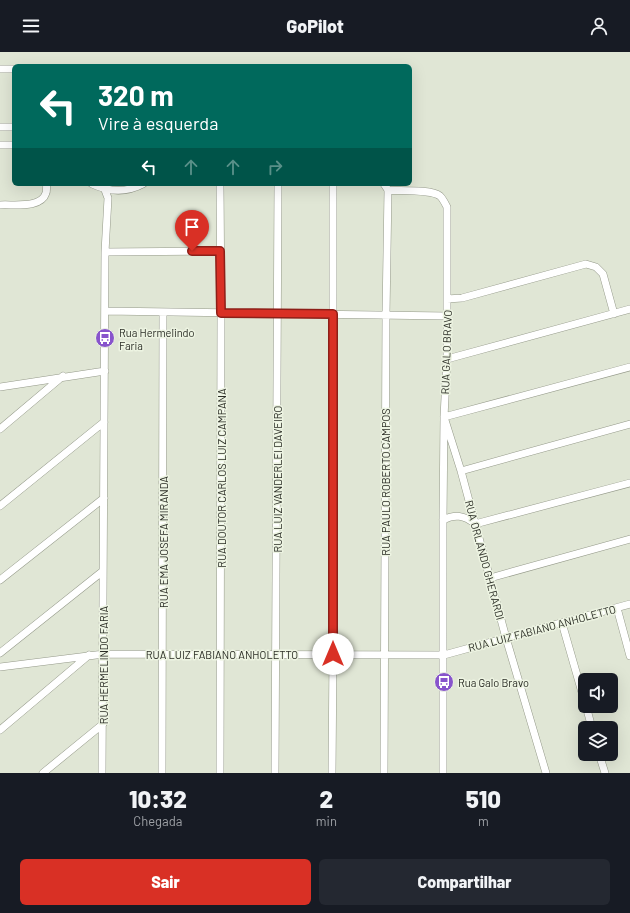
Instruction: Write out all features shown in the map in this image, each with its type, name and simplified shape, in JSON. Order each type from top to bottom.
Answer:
[{"type":"street","points":[[0,68],[12,69]]},
{"type":"street","points":[[0,127],[12,127]]},
{"type":"street","points":[[0,145],[12,145]]},
{"type":"street","points":[[0,205],[33,204],[40,202],[46,194],[46,186]]},
{"type":"street","points":[[98,186],[109,190],[132,189],[139,186]]},
{"type":"street","name":"RUA DOUTOR CARLOS LUIZ CAMPANA","points":[[220,186],[220,773]]},
{"type":"street","name":"RUA LUIZ VANDERLEI DAVEIRO","points":[[275,773],[278,186]]},
{"type":"street","points":[[332,773],[333,186]]},
{"type":"street","name":"RUA GALO BRAVO","points":[[386,187],[436,194],[441,197],[447,207],[448,299],[444,417],[443,520],[443,773]]},
{"type":"street","name":"RUA PAULO ROBERTO CAMPOS","points":[[384,773],[386,187]]},
{"type":"street","name":"RUA HERMELINDO FARIA","points":[[102,773],[104,654],[103,571],[105,252],[109,190]]},
{"type":"street","points":[[105,252],[220,251]]},
{"type":"street","points":[[448,299],[462,298],[586,264],[596,267],[603,274],[614,314]]},
{"type":"street","points":[[447,359],[630,309]]},
{"type":"street","points":[[105,311],[447,316]]},
{"type":"street","name":"RUA EMA JOSEFA MIRANDA","points":[[162,773],[163,312]]},
{"type":"street","points":[[444,417],[630,367]]},
{"type":"street","points":[[0,387],[63,376],[104,371]]},
{"type":"street","points":[[0,429],[63,376]]},
{"type":"street","name":"RUA ORLANDO GHERARDI","points":[[444,417],[506,638],[546,773]]},
{"type":"street","points":[[0,506],[104,422]]},
{"type":"street","points":[[460,471],[630,424]]},
{"type":"street","points":[[443,520],[456,516],[469,519],[475,524],[630,483]]},
{"type":"street","points":[[0,580],[104,498]]},
{"type":"street","points":[[490,578],[630,539]]},
{"type":"street","points":[[0,653],[103,571]]},
{"type":"street","name":"RUA LUIZ FABIANO ANHOLETTO","points":[[0,667],[104,654],[444,655],[630,604]]},
{"type":"street","points":[[617,608],[630,656]]},
{"type":"street","points":[[562,623],[578,679]]},
{"type":"street","points":[[0,730],[89,655]]},
{"type":"street","points":[[43,773],[103,724]]},
{"type":"street","points":[[601,761],[605,773]]},
{"type":"place","name":"Rua Hermelindo Faria","points":[[105,338]]},
{"type":"place","name":"Rua Galo Bravo","points":[[444,682]]},
{"type":"route","points":[[192,251],[220,251],[221,313],[333,314],[333,654]]}]
